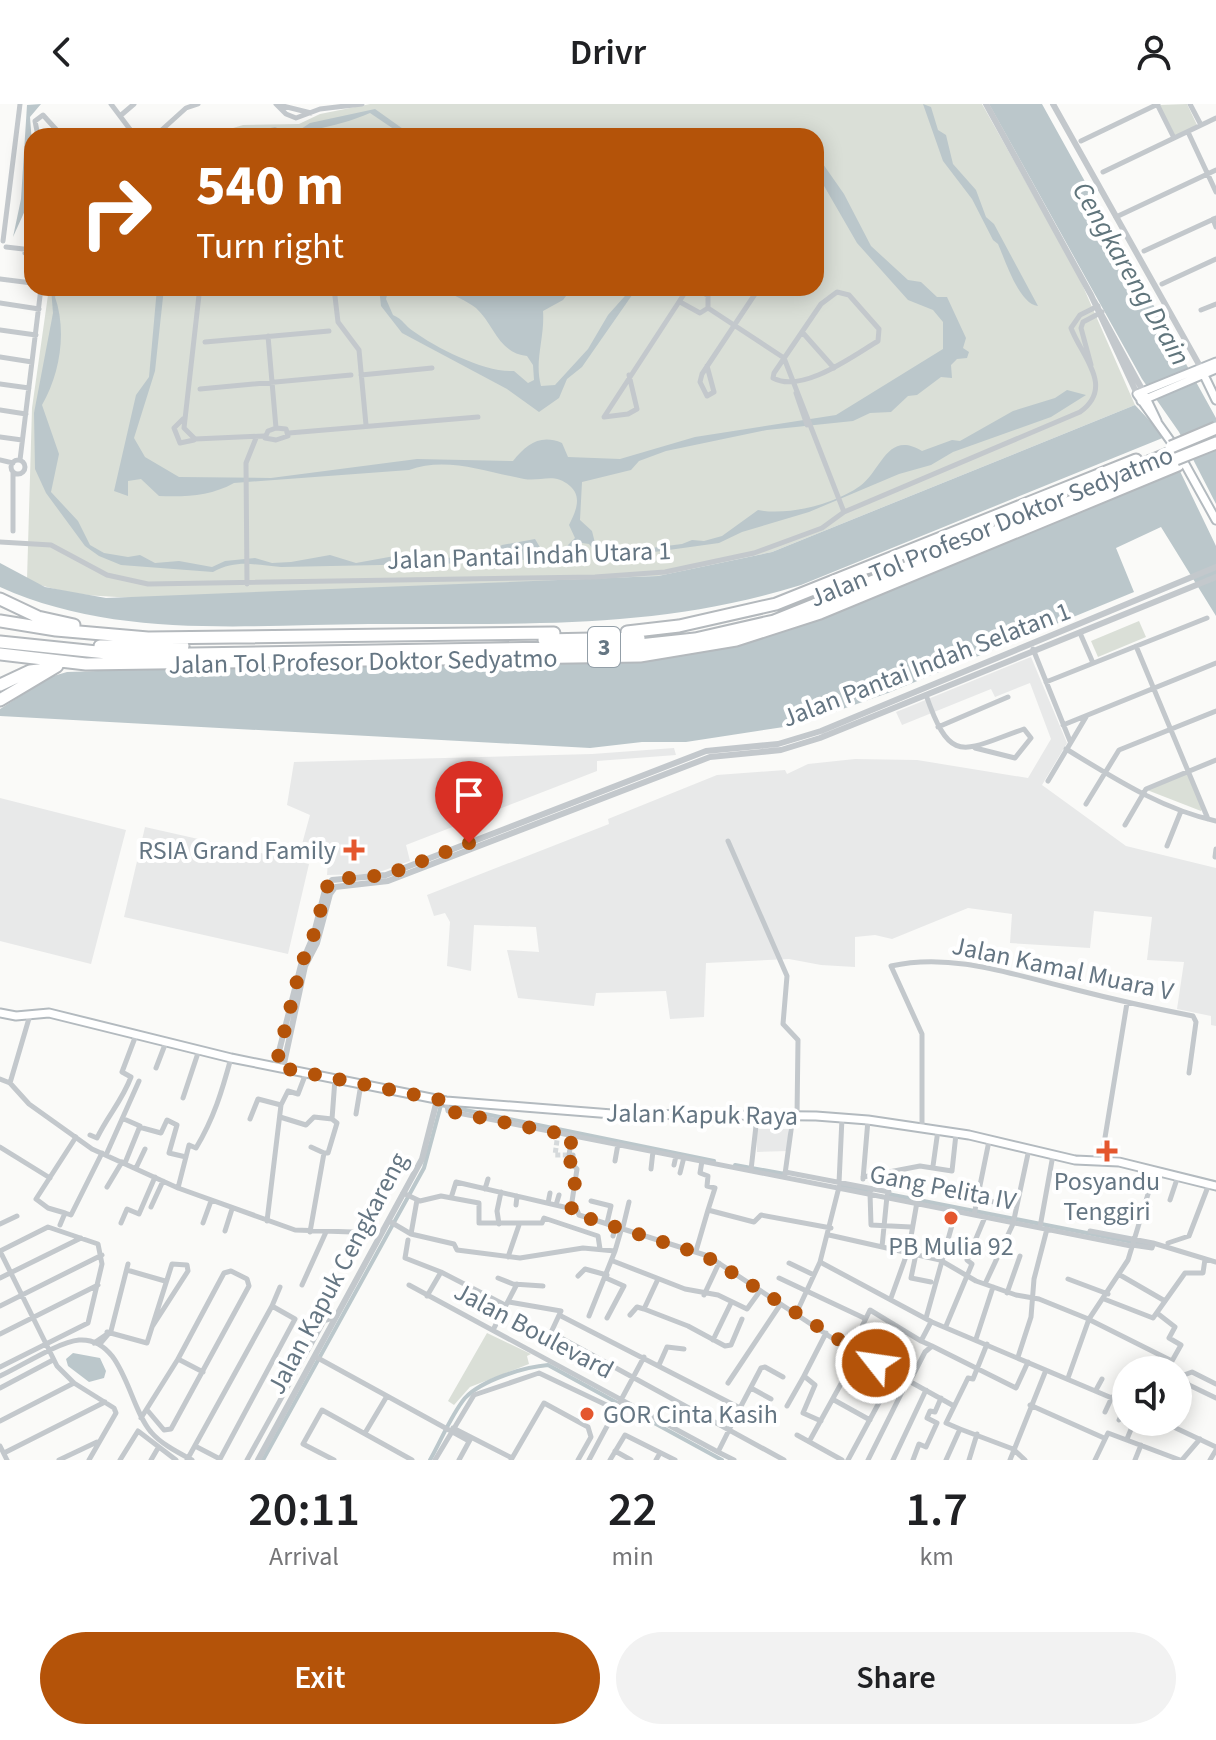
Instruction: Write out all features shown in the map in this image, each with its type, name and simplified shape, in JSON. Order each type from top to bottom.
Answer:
[{"type":"highway","name":"Jalan Tol Profesor Doktor Sedyatmo","points":[[0,642],[126,655],[621,647],[695,639],[747,629],[809,609],[1174,456],[1216,428]]},
{"type":"highway","name":"Jalan Tol Profesor Doktor Sedyatmo","points":[[0,657],[86,664],[602,658],[690,649],[765,632],[820,613],[1216,435]]},
{"type":"highway","name":"Jalan Tol Profesor Doktor Sedyatmo","points":[[0,621],[76,632],[189,638],[636,631],[704,622],[799,596],[1216,443]]},
{"type":"highway","name":"Jalan Tol Profesor Doktor Sedyatmo","points":[[0,635],[84,646],[259,647],[645,638],[690,634],[742,623],[810,600],[1174,456],[1216,450]]},
{"type":"highway","points":[[0,599],[56,622],[189,638]]},
{"type":"highway","points":[[0,657],[52,668]]},
{"type":"highway","points":[[0,685],[23,673],[86,664]]},
{"type":"highway","points":[[0,700],[52,668]]},
{"type":"main road","points":[[1216,362],[1204,372],[1144,395],[1216,520]]},
{"type":"main road","points":[[1204,372],[1214,396]]},
{"type":"main road","name":"Jalan Kapuk Raya","points":[[0,1013],[49,1013],[231,1058],[280,1065],[444,1103],[612,1114],[868,1120],[938,1130],[1053,1155],[1156,1169],[1213,1185]]},
{"type":"street","points":[[20,104],[2,245],[24,250]]},
{"type":"street","points":[[111,104],[129,128]]},
{"type":"street","points":[[120,116],[134,104]]},
{"type":"street","points":[[164,128],[186,108],[198,104]]},
{"type":"street","points":[[277,104],[290,117],[302,118],[311,113],[362,104]]},
{"type":"street","points":[[986,104],[1144,395]]},
{"type":"street","points":[[1053,104],[1204,372]]},
{"type":"street","points":[[1081,141],[1158,104],[1174,138]]},
{"type":"street","points":[[1190,104],[1201,125]]},
{"type":"street","points":[[36,128],[35,121],[43,115],[55,128]]},
{"type":"street","points":[[1103,172],[1216,118]]},
{"type":"street","points":[[1188,132],[1216,192]]},
{"type":"street","points":[[1115,218],[1216,170]]},
{"type":"street","points":[[1144,251],[1214,218],[1216,227]]},
{"type":"street","points":[[1162,284],[1216,259]]},
{"type":"street","points":[[0,279],[24,282]]},
{"type":"street","points":[[837,292],[849,295],[879,329],[878,341],[834,368],[792,382],[780,382],[773,376],[784,358],[821,304],[837,292]]},
{"type":"street","points":[[20,460],[40,296]]},
{"type":"street","points":[[195,439],[184,428],[183,419],[199,296]]},
{"type":"street","points":[[335,296],[338,322],[359,350],[366,425]]},
{"type":"street","points":[[629,375],[639,403],[637,409],[628,414],[604,417],[629,375],[683,296]]},
{"type":"street","points":[[708,296],[708,308]]},
{"type":"street","points":[[707,366],[714,392],[707,396],[700,382],[707,366],[754,296]]},
{"type":"street","points":[[680,302],[700,313],[708,308]]},
{"type":"street","points":[[0,303],[39,309]]},
{"type":"street","points":[[1201,310],[1216,304]]},
{"type":"street","points":[[708,308],[784,358],[844,512]]},
{"type":"street","name":"Jalan Pantai Indah Utara 1","points":[[0,542],[51,545],[124,580],[160,585],[595,577],[665,572],[754,553],[822,528],[844,512],[1080,412],[1094,399],[1097,383],[1081,328],[1098,310]]},
{"type":"street","name":"Jalan Pantai Indah Utara 1","points":[[1091,366],[1071,328],[1076,318],[1098,310]]},
{"type":"street","points":[[0,330],[36,335]]},
{"type":"street","points":[[205,342],[329,331]]},
{"type":"street","points":[[803,333],[834,368]]},
{"type":"street","points":[[268,336],[276,428]]},
{"type":"street","points":[[0,357],[32,362]]},
{"type":"street","points":[[361,375],[432,368]]},
{"type":"street","points":[[200,389],[351,375]]},
{"type":"street","points":[[0,384],[29,388]]},
{"type":"street","points":[[0,410],[26,414]]},
{"type":"street","points":[[264,436],[276,440],[289,433],[478,417]]},
{"type":"street","points":[[183,419],[174,428],[180,443],[195,439],[256,438],[276,428]]},
{"type":"street","points":[[276,428],[289,433]]},
{"type":"street","points":[[0,437],[22,440]]},
{"type":"street","points":[[247,584],[244,561],[246,471],[256,438]]},
{"type":"street","points":[[0,460],[13,463],[20,460]]},
{"type":"street","points":[[13,472],[24,472],[25,464],[20,460]]},
{"type":"street","points":[[13,463],[13,531]]},
{"type":"street","name":"Jalan Pantai Indah Selatan 1","points":[[1032,649],[1080,633],[1190,584],[1216,567]]},
{"type":"street","name":"Jalan Pantai Indah Selatan 1","points":[[280,1065],[301,965],[330,882],[386,875],[710,750],[795,743],[925,694],[1190,584],[1216,577]]},
{"type":"street","points":[[1046,682],[1207,618]]},
{"type":"street","points":[[1080,633],[1093,663]]},
{"type":"street","points":[[1136,646],[1208,819]]},
{"type":"street","points":[[1032,649],[1070,741]]},
{"type":"street","points":[[1063,725],[1216,663]]},
{"type":"street","points":[[925,694],[944,740],[975,748],[1015,758],[1031,738],[1024,729],[975,748]]},
{"type":"street","points":[[938,727],[1008,697]]},
{"type":"street","points":[[1086,804],[1119,750],[1216,711]]},
{"type":"street","points":[[1048,781],[1086,716]]},
{"type":"street","points":[[1066,749],[1142,794],[1181,811],[1216,821]]},
{"type":"street","points":[[1125,825],[1142,794],[1216,760]]},
{"type":"street","points":[[1167,846],[1181,811]]},
{"type":"street","points":[[728,841],[787,976],[783,1024],[798,1040],[795,1116],[785,1174]]},
{"type":"street","points":[[1215,857],[1216,849]]},
{"type":"street","name":"Jalan Kamal Muara V","points":[[922,1128],[922,1034],[891,966],[925,961],[961,964],[1195,1017],[1189,1073]]},
{"type":"street","points":[[1101,1162],[1127,1003]]},
{"type":"street","points":[[10,1083],[30,1014]]},
{"type":"street","points":[[90,1135],[97,1138],[109,1112],[122,1101],[131,1077],[122,1072],[136,1035]]},
{"type":"street","points":[[156,1068],[166,1042]]},
{"type":"street","points":[[183,1098],[199,1050]]},
{"type":"street","points":[[178,1188],[189,1145],[196,1148],[201,1142],[219,1107],[231,1058]]},
{"type":"street","points":[[267,1221],[281,1105],[288,1091],[298,1094],[306,1073]]},
{"type":"street","points":[[0,1079],[10,1083],[29,1104],[76,1137],[104,1154],[178,1188],[267,1221],[310,1232],[381,1233]]},
{"type":"street","points":[[332,1119],[335,1079]]},
{"type":"street","points":[[76,1137],[36,1199],[48,1208],[71,1215],[124,1119],[139,1081]]},
{"type":"street","points":[[356,1114],[361,1084]]},
{"type":"street","points":[[250,1119],[258,1099],[281,1105]]},
{"type":"street","points":[[444,1103],[572,1136],[888,1194],[882,1247]]},
{"type":"street","name":"Jalan Kapuk Cengkareng","points":[[258,1460],[318,1359],[336,1317],[381,1233],[391,1222],[426,1150],[444,1103]]},
{"type":"street","points":[[280,1117],[306,1125],[314,1117],[332,1119],[337,1123],[328,1153],[311,1147]]},
{"type":"street","points":[[751,1169],[757,1117]]},
{"type":"street","points":[[796,1314],[820,1262],[831,1228],[839,1184],[842,1118]]},
{"type":"street","points":[[124,1119],[161,1133],[167,1120],[177,1125],[169,1153],[186,1157]]},
{"type":"street","points":[[862,1189],[868,1120]]},
{"type":"street","points":[[107,1187],[139,1127]]},
{"type":"street","points":[[933,1166],[938,1130]]},
{"type":"street","points":[[863,1177],[933,1166],[952,1171],[956,1134]]},
{"type":"street","points":[[571,1208],[577,1169],[570,1162],[573,1161],[573,1155],[569,1155],[572,1136]]},
{"type":"street","points":[[975,1213],[989,1141]]},
{"type":"street","points":[[615,1161],[618,1144]]},
{"type":"street","points":[[0,1147],[50,1178]]},
{"type":"street","points":[[136,1168],[145,1149]]},
{"type":"street","points":[[985,1284],[1014,1220],[1029,1149]]},
{"type":"street","points":[[651,1169],[653,1151]]},
{"type":"street","points":[[310,1232],[324,1153]]},
{"type":"street","name":"Gang Pelita IV","points":[[1042,1226],[1053,1155]]},
{"type":"street","points":[[674,1165],[676,1156]]},
{"type":"street","points":[[680,1173],[684,1157]]},
{"type":"street","points":[[696,1251],[715,1188],[707,1186],[708,1176],[700,1173],[702,1161]]},
{"type":"street","points":[[1068,1378],[1089,1319],[1120,1275],[1156,1169]]},
{"type":"street","points":[[1170,1200],[1178,1175]]},
{"type":"street","points":[[121,1223],[127,1209],[139,1214],[155,1177]]},
{"type":"street","points":[[485,1189],[488,1179]]},
{"type":"street","points":[[151,1207],[163,1181]]},
{"type":"street","points":[[451,1198],[456,1182],[517,1196],[539,1197],[548,1203],[578,1210],[579,1215],[696,1251],[851,1349],[954,1406]]},
{"type":"street","points":[[1168,1243],[1189,1236],[1213,1185]]},
{"type":"street","name":"Gang Pelita IV","points":[[862,1189],[985,1217],[1132,1243]]},
{"type":"street","points":[[499,1224],[497,1211],[505,1191]]},
{"type":"street","points":[[404,1193],[414,1199],[441,1196],[480,1203],[479,1223],[519,1225],[542,1223],[544,1218],[558,1220],[598,1236],[600,1249]]},
{"type":"street","points":[[548,1203],[550,1193]]},
{"type":"street","points":[[870,1193],[869,1222],[911,1227]]},
{"type":"street","points":[[558,1220],[559,1195]]},
{"type":"street","points":[[516,1205],[517,1196]]},
{"type":"street","points":[[414,1199],[405,1259],[507,1303],[557,1309],[561,1316],[759,1420]]},
{"type":"street","points":[[978,1199],[1016,1206]]},
{"type":"street","points":[[203,1223],[211,1201]]},
{"type":"street","points":[[591,1201],[611,1206],[607,1223]]},
{"type":"street","points":[[589,1316],[613,1260],[629,1202]]},
{"type":"street","points":[[891,1298],[906,1252],[917,1202]]},
{"type":"street","points":[[225,1231],[232,1209]]},
{"type":"street","points":[[708,1210],[754,1222],[761,1215],[831,1228]]},
{"type":"street","points":[[921,1341],[956,1211]]},
{"type":"street","points":[[60,1225],[65,1213]]},
{"type":"street","points":[[0,1224],[17,1216]]},
{"type":"street","points":[[946,1326],[972,1264],[967,1260],[985,1217]]},
{"type":"street","points":[[391,1222],[410,1237],[454,1244],[457,1250],[508,1257],[600,1249],[615,1251]]},
{"type":"street","points":[[508,1257],[519,1225]]},
{"type":"street","points":[[613,1236],[620,1226]]},
{"type":"street","points":[[1018,1357],[1034,1298],[1042,1226]]},
{"type":"street","points":[[0,1367],[47,1344],[88,1323],[102,1255],[98,1244],[46,1228],[0,1251],[47,1344],[53,1360],[74,1383],[105,1402],[116,1413],[89,1460]]},
{"type":"street","points":[[302,1285],[326,1231]]},
{"type":"street","points":[[1090,1231],[1152,1248],[1153,1243],[1216,1262]]},
{"type":"street","points":[[829,1235],[943,1262],[1007,1293],[1034,1298],[1089,1319],[1162,1356]]},
{"type":"street","points":[[0,1278],[81,1238]]},
{"type":"street","points":[[916,1254],[911,1278],[931,1282]]},
{"type":"street","points":[[0,1306],[102,1255]]},
{"type":"street","points":[[1007,1293],[1020,1256]]},
{"type":"street","points":[[1154,1315],[1185,1273],[1203,1273],[1205,1259]]},
{"type":"street","points":[[613,1260],[704,1295],[718,1295],[749,1309],[760,1291]]},
{"type":"street","points":[[109,1333],[147,1343],[165,1281],[174,1261],[189,1267],[152,1327]]},
{"type":"street","points":[[820,1262],[929,1320],[1112,1397],[1105,1412]]},
{"type":"street","points":[[704,1295],[719,1263]]},
{"type":"street","points":[[789,1263],[814,1275]]},
{"type":"street","points":[[97,1344],[109,1333],[127,1267],[165,1281]]},
{"type":"street","points":[[578,1276],[585,1269],[624,1286],[607,1318]]},
{"type":"street","points":[[141,1418],[178,1359],[224,1273],[231,1271],[247,1279],[249,1286],[171,1429],[164,1430],[148,1411]]},
{"type":"street","points":[[427,1296],[441,1272]]},
{"type":"street","points":[[1120,1275],[1165,1301]]},
{"type":"street","points":[[498,1278],[517,1284],[543,1286]]},
{"type":"street","points":[[779,1278],[864,1318]]},
{"type":"street","points":[[644,1309],[658,1279]]},
{"type":"street","points":[[1068,1279],[1175,1327],[1169,1338],[1181,1345],[1175,1356]]},
{"type":"street","points":[[493,1330],[517,1284]]},
{"type":"street","points":[[0,1334],[98,1285]]},
{"type":"street","name":"Jalan Boulevard","points":[[409,1285],[734,1460]]},
{"type":"street","points":[[0,1376],[75,1341],[97,1344],[115,1360],[141,1418],[157,1438],[189,1459],[280,1287]]},
{"type":"street","points":[[976,1339],[993,1287]]},
{"type":"street","points":[[713,1340],[731,1303]]},
{"type":"street","points":[[728,1383],[780,1305]]},
{"type":"street","points":[[195,1446],[220,1459],[296,1322],[272,1306]]},
{"type":"street","points":[[630,1315],[637,1307],[644,1309],[729,1346],[742,1319]]},
{"type":"street","points":[[851,1349],[864,1318],[871,1310],[921,1341],[1016,1388],[1028,1362]]},
{"type":"street","points":[[547,1341],[561,1316]]},
{"type":"street","points":[[247,1460],[324,1321],[336,1317]]},
{"type":"street","points":[[552,1333],[784,1460]]},
{"type":"street","points":[[787,1406],[826,1333]]},
{"type":"street","points":[[987,1344],[973,1379],[968,1378],[946,1423],[1013,1449],[1025,1460]]},
{"type":"street","points":[[868,1460],[925,1352],[932,1346]]},
{"type":"street","points":[[659,1365],[667,1347],[684,1349]]},
{"type":"street","points":[[810,1440],[858,1353]]},
{"type":"street","name":"Jalan Boulevard","points":[[589,1460],[644,1357]]},
{"type":"street","points":[[178,1359],[203,1372]]},
{"type":"street","points":[[318,1359],[512,1459],[544,1403],[588,1427],[591,1437],[578,1460]]},
{"type":"street","points":[[0,1388],[53,1360]]},
{"type":"street","points":[[718,1452],[762,1367],[783,1377]]},
{"type":"street","points":[[1010,1460],[1046,1370]]},
{"type":"street","points":[[1192,1372],[1216,1384]]},
{"type":"street","points":[[435,1460],[449,1429],[475,1394],[540,1373],[617,1410]]},
{"type":"street","points":[[848,1460],[895,1373]]},
{"type":"street","points":[[804,1376],[815,1385],[803,1413],[821,1421]]},
{"type":"street","points":[[1096,1390],[1102,1379]]},
{"type":"street","points":[[0,1421],[74,1383]]},
{"type":"street","points":[[1192,1386],[1216,1398]]},
{"type":"street","points":[[751,1388],[771,1399]]},
{"type":"street","points":[[893,1460],[926,1390]]},
{"type":"street","points":[[365,1433],[387,1396]]},
{"type":"street","points":[[913,1460],[919,1444],[926,1447],[937,1423],[927,1418],[930,1411],[935,1412],[941,1398]]},
{"type":"street","points":[[834,1400],[870,1420]]},
{"type":"street","points":[[4,1453],[105,1402]]},
{"type":"street","points":[[1030,1405],[1104,1438]]},
{"type":"street","points":[[334,1460],[303,1444],[322,1410],[412,1460]]},
{"type":"street","points":[[946,1460],[960,1429]]},
{"type":"street","points":[[120,1460],[136,1432],[176,1460]]},
{"type":"street","points":[[1095,1460],[1104,1438],[1110,1433],[1181,1460],[1200,1439]]},
{"type":"street","points":[[969,1460],[977,1434]]},
{"type":"street","points":[[610,1460],[625,1435],[675,1460]]},
{"type":"street","points":[[797,1435],[842,1460]]},
{"type":"street","points":[[1192,1435],[1216,1448],[1210,1460]]},
{"type":"street","points":[[459,1460],[470,1439]]},
{"type":"street","points":[[59,1460],[99,1441]]},
{"type":"street","points":[[1135,1460],[1141,1445]]},
{"type":"street","points":[[0,1446],[7,1460]]},
{"type":"street","points":[[151,1460],[158,1448]]},
{"type":"street","points":[[615,1451],[631,1460]]},
{"type":"street","points":[[656,1460],[660,1453]]},
{"type":"shaded area","points":[[370,104],[982,104],[1078,275],[1135,405],[772,552],[658,576],[160,598],[76,593],[27,580],[32,408],[48,296],[824,296],[824,128],[233,128],[299,124],[320,114]]},
{"type":"shaded area","points":[[1187,104],[1197,125],[1175,136],[1159,105]]},
{"type":"shaded area","points":[[1139,621],[1146,637],[1098,657],[1091,641]]},
{"type":"shaded area","points":[[1031,657],[1067,743],[1042,785],[1126,846],[1216,868],[1216,1026],[1211,1025],[1211,1016],[1177,1009],[1184,962],[1147,960],[1152,917],[1094,911],[1090,948],[1010,943],[1012,914],[968,908],[892,939],[875,935],[855,937],[855,967],[789,959],[706,963],[704,1017],[670,1019],[666,991],[596,993],[594,1006],[518,998],[507,950],[539,952],[536,927],[474,925],[471,971],[447,966],[450,922],[445,913],[434,916],[427,895],[609,824],[608,819],[717,775],[785,770],[787,774],[808,764],[855,759],[917,760],[1028,778],[1051,739],[1030,683],[995,697],[991,689],[902,725],[896,712]]},
{"type":"shaded area","points":[[674,748],[676,755],[597,761],[597,771],[406,845],[410,861],[374,874],[327,875],[328,861],[299,855],[310,815],[287,805],[294,762],[592,754]]},
{"type":"shaded area","points":[[1188,773],[1203,808],[1201,811],[1147,790]]},
{"type":"shaded area","points":[[0,798],[126,830],[91,964],[0,941]]},
{"type":"shaded area","points":[[145,827],[309,864],[288,954],[124,917]]},
{"type":"shaded area","points":[[756,1129],[788,1129],[788,1151],[757,1152]]},
{"type":"shaded area","points":[[487,1333],[531,1354],[527,1356],[529,1364],[470,1387],[454,1405],[448,1401]]},
{"type":"water","points":[[41,104],[30,117],[31,128],[26,128],[27,105]]},
{"type":"water","points":[[923,104],[931,107],[938,130],[946,135],[953,164],[976,190],[986,217],[994,224],[1038,306],[1031,304],[1019,290],[998,244],[972,199],[943,161]]},
{"type":"water","name":"Cengkareng Drain","points":[[989,104],[1042,104],[1216,418],[1216,504],[1179,432],[1142,379]]},
{"type":"water","points":[[375,109],[402,128],[392,128],[370,113],[338,124],[302,128],[310,123]]},
{"type":"water","points":[[24,152],[24,213],[13,237],[21,199]]},
{"type":"water","points":[[824,165],[844,194],[871,246],[908,280],[921,282],[937,297],[947,297],[966,338],[963,348],[969,352],[967,358],[957,359],[951,365],[952,378],[941,377],[917,395],[908,396],[891,412],[870,413],[853,421],[767,430],[666,451],[639,461],[631,470],[582,482],[580,520],[592,531],[596,547],[619,552],[722,536],[758,510],[797,510],[850,492],[868,479],[886,455],[901,445],[922,451],[952,440],[960,441],[1013,411],[1055,398],[1067,390],[1086,395],[1051,417],[953,452],[931,465],[899,474],[809,512],[742,532],[719,543],[611,558],[600,558],[589,544],[576,542],[563,557],[480,563],[281,567],[246,564],[230,565],[213,572],[121,565],[85,546],[46,493],[35,469],[34,413],[53,313],[52,296],[55,296],[61,324],[60,352],[42,405],[59,454],[51,492],[78,521],[90,545],[104,553],[128,557],[140,555],[155,563],[179,561],[212,567],[225,561],[255,558],[272,563],[291,562],[330,555],[356,563],[411,553],[431,560],[455,557],[475,561],[502,545],[535,539],[541,549],[563,550],[575,538],[569,525],[577,500],[570,486],[553,478],[530,480],[466,467],[437,465],[409,470],[234,483],[198,495],[159,496],[141,479],[128,481],[128,496],[114,491],[136,395],[149,377],[156,296],[163,296],[155,371],[134,438],[145,457],[179,477],[271,478],[417,459],[513,461],[529,445],[541,440],[562,443],[568,457],[620,459],[695,437],[836,415],[943,349],[943,322],[933,310],[908,300],[857,243],[824,186]]},
{"type":"water","points":[[380,296],[387,296],[393,315],[423,338],[476,364],[514,371],[528,383],[534,380],[533,365],[527,356],[517,354],[503,344],[476,308],[456,296],[566,296],[543,311],[539,367],[541,386],[555,385],[588,349],[608,315],[625,296],[631,296],[582,367],[567,379],[559,398],[539,412],[507,389],[402,333],[381,306]]},
{"type":"water","points":[[1135,405],[1165,437],[801,585],[747,600],[693,610],[640,617],[534,623],[182,625],[89,615],[44,604],[0,587],[0,563],[45,587],[106,598],[658,576],[772,552]]},
{"type":"water","points":[[1178,467],[1216,546],[1216,616],[1161,527],[1116,548],[1134,592],[888,693],[797,725],[686,742],[642,742],[590,748],[0,716],[0,709],[50,677],[67,672],[690,651]]},
{"type":"water","points":[[73,1353],[100,1358],[106,1371],[104,1378],[89,1382],[68,1366],[66,1359]]},
{"type":"waterway","points":[[263,1460],[424,1168],[441,1105],[714,1161]]},
{"type":"waterway","points":[[735,1165],[785,1174]]},
{"type":"waterway","points":[[841,1185],[871,1191]]},
{"type":"waterway","points":[[888,1194],[1153,1246]]},
{"type":"waterway","points":[[430,1460],[455,1412],[472,1391],[527,1368],[548,1365],[722,1460]]},
{"type":"tunnel","points":[[558,1133],[555,1155],[569,1155]]},
{"type":"place","name":"RSIA Grand Family","points":[[354,850]]},
{"type":"place","name":"Posyandu Tenggiri","points":[[1107,1151]]},
{"type":"place","name":"PB Mulia 92","points":[[951,1218]]},
{"type":"place","name":"GOR Cinta Kasih","points":[[587,1414]]},
{"type":"route","points":[[469,843],[386,875],[367,879],[336,879],[328,884],[313,937],[301,965],[277,1061],[284,1063],[283,1068],[446,1101],[448,1111],[572,1136],[569,1155],[573,1155],[573,1161],[570,1162],[571,1167],[577,1169],[571,1208],[578,1210],[578,1215],[704,1255],[876,1363]]}]
